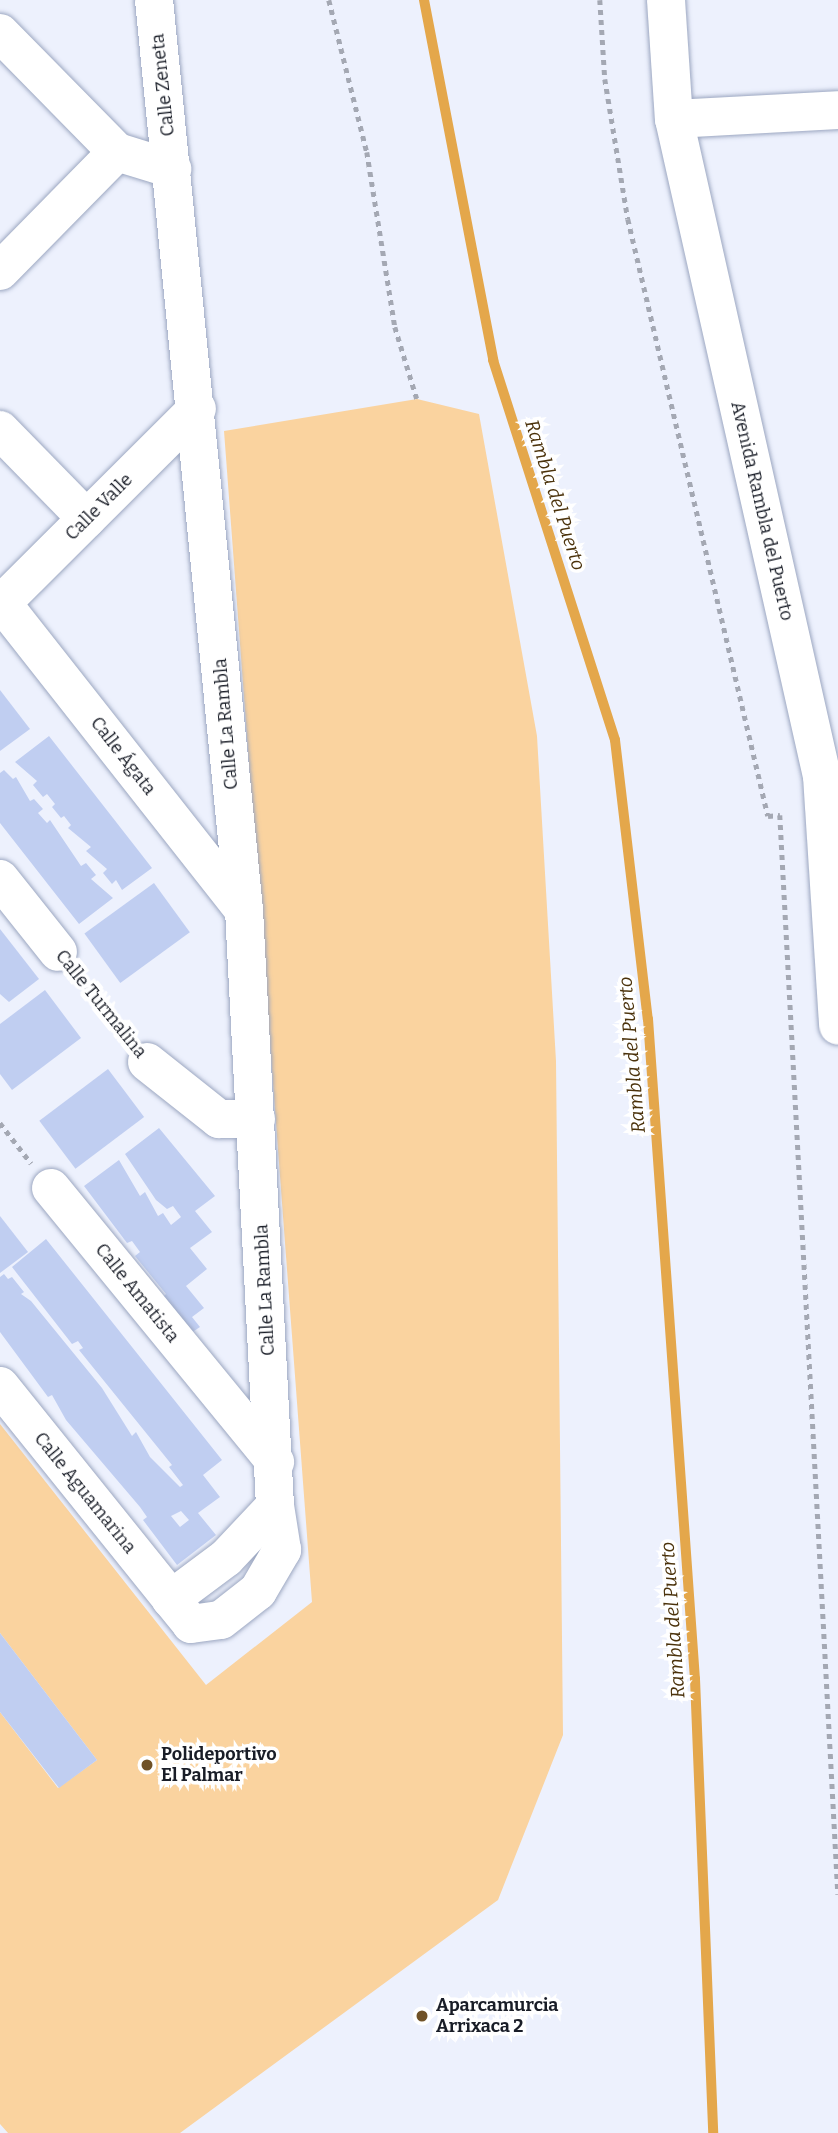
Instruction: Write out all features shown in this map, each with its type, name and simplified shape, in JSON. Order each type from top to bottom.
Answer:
[{"type":"street","name":"Calle Zeneta","points":[[154,0],[172,169]]},
{"type":"street","name":"Avenida Rambla del Puerto","points":[[666,0],[674,119],[830,776],[838,1026]]},
{"type":"street","points":[[0,33],[117,152],[172,169]]},
{"type":"street","points":[[674,119],[838,110]]},
{"type":"street","points":[[0,271],[117,152]]},
{"type":"street","name":"Calle La Rambla","points":[[171,1599],[191,1624],[221,1620],[258,1591],[282,1550],[275,1506],[275,1462],[244,910],[172,169]]},
{"type":"street","name":"Calle Valle","points":[[1,604],[197,409]]},
{"type":"street","points":[[0,429],[88,519]]},
{"type":"street","name":"Calle Ágata","points":[[1,604],[244,910]]},
{"type":"street","name":"Calle Turmalina","points":[[0,879],[58,952]]},
{"type":"street","name":"Calle Turmalina","points":[[147,1062],[219,1119],[256,1119]]},
{"type":"street","name":"Calle Amatista","points":[[51,1188],[275,1462]]},
{"type":"street","name":"Calle Aguamarina","points":[[0,1386],[171,1599]]},
{"type":"path","points":[[329,0],[367,152],[395,327],[417,399]]},
{"type":"path","points":[[600,0],[605,79],[628,219],[768,816],[780,815],[838,1894]]},
{"type":"path","name":"Calle Turmalina","points":[[58,952],[147,1062]]},
{"type":"path","points":[[0,1124],[51,1188]]},
{"type":"shaded area","points":[[417,399],[479,414],[537,736],[556,1061],[563,1735],[498,1900],[180,2133],[8,2133],[0,2124],[0,1712],[58,1788],[97,1760],[0,1633],[0,1424],[206,1685],[312,1602],[224,431]]},
{"type":"building","points":[[0,690],[30,729],[0,751]]},
{"type":"building","points":[[49,736],[152,868],[122,890],[116,880],[112,884],[103,873],[107,869],[86,851],[91,847],[68,828],[71,825],[52,807],[55,804],[47,794],[43,797],[33,785],[37,781],[15,762]]},
{"type":"building","points":[[4,770],[13,779],[16,777],[30,801],[34,799],[43,809],[38,813],[47,823],[50,820],[81,866],[86,863],[96,875],[91,879],[113,898],[79,924],[0,823],[0,773]]},
{"type":"building","points":[[154,883],[190,932],[120,983],[84,934]]},
{"type":"building","points":[[0,929],[39,979],[9,1002],[0,994]]},
{"type":"building","points":[[45,990],[81,1038],[12,1090],[0,1074],[0,1024]]},
{"type":"building","points":[[108,1069],[144,1117],[75,1169],[39,1121]]},
{"type":"building","points":[[159,1128],[215,1196],[195,1211],[212,1232],[190,1248],[207,1269],[186,1286],[204,1308],[192,1317],[200,1327],[188,1335],[160,1300],[166,1294],[135,1256],[140,1252],[132,1241],[127,1243],[84,1186],[119,1160],[140,1196],[145,1192],[158,1216],[163,1213],[171,1225],[181,1217],[173,1206],[167,1209],[156,1200],[125,1154]]},
{"type":"building","points":[[0,1216],[28,1252],[0,1273]]},
{"type":"building","points":[[46,1239],[222,1460],[203,1475],[220,1497],[198,1513],[216,1535],[177,1565],[143,1520],[147,1517],[140,1507],[66,1420],[52,1395],[48,1397],[0,1332],[0,1277],[4,1274],[8,1279],[12,1277],[24,1292],[21,1294],[31,1301],[102,1388],[132,1436],[136,1432],[150,1457],[180,1487],[183,1485],[169,1467],[172,1465],[79,1350],[83,1348],[78,1341],[72,1344],[12,1267]],"holes":[[[181,1511],[189,1520],[180,1527],[171,1516]]]},
{"type":"building","points":[[0,1633],[97,1760],[59,1788],[0,1712]]},
{"type":"waterway","name":"Rambla del Puerto","points":[[424,0],[493,360],[615,740],[648,1019],[695,1679],[713,2133]]},
{"type":"place","name":"Polideportivo El Palmar","points":[[147,1765]]},
{"type":"place","name":"Aparcamurcia Arrixaca 2","points":[[422,2016]]}]
